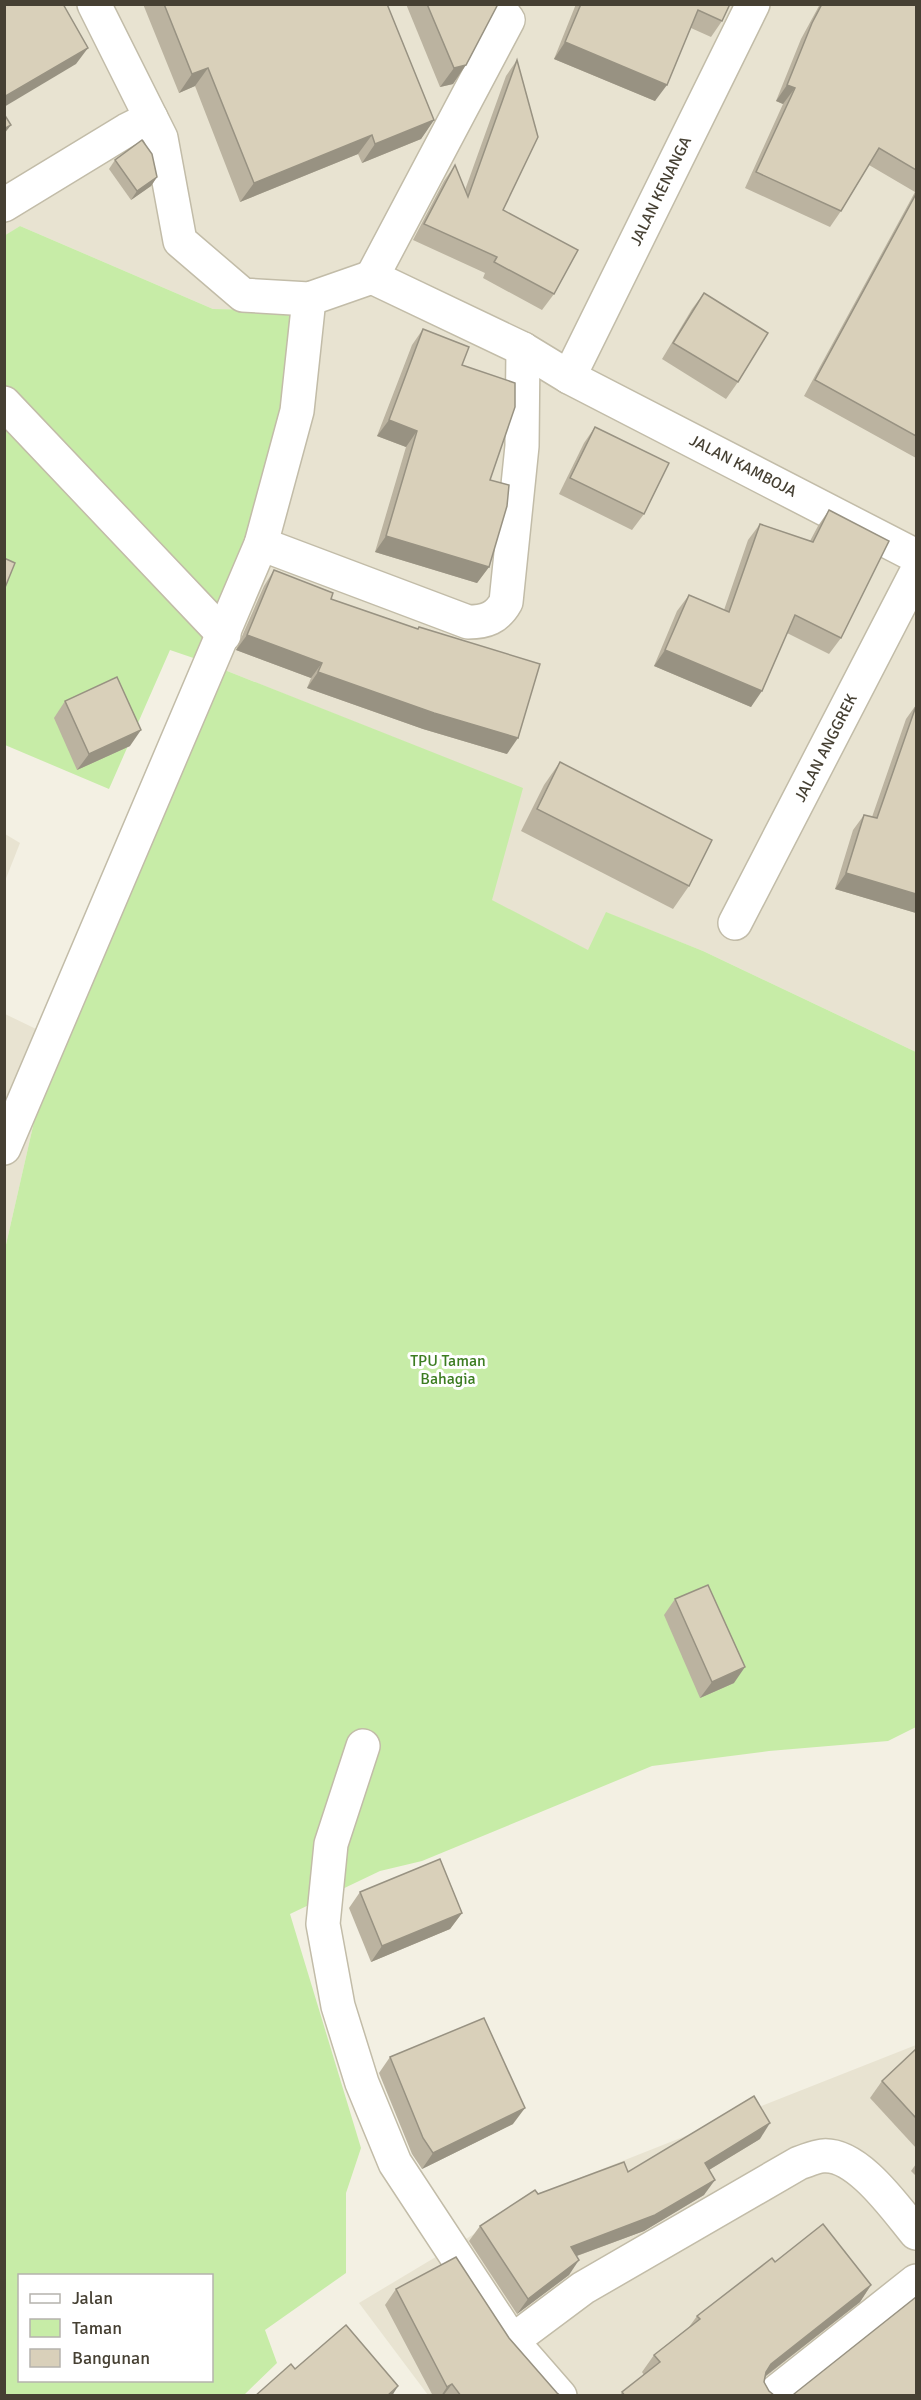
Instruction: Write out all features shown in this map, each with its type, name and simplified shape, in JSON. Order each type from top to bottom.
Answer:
[{"type":"street","points":[[94,4],[161,138],[180,241],[243,295],[309,299],[372,277],[508,20],[496,4]]},
{"type":"street","name":"JALAN KENANGA","points":[[569,376],[753,4]]},
{"type":"street","points":[[430,111],[443,143]]},
{"type":"street","points":[[4,205],[127,130],[151,118]]},
{"type":"street","name":"JALAN KAMBOJA","points":[[372,277],[523,349],[569,376],[916,556]]},
{"type":"street","points":[[4,1148],[261,544],[297,411],[309,299]]},
{"type":"street","points":[[261,544],[461,620],[479,622],[500,613],[506,602],[522,446],[523,349]]},
{"type":"street","points":[[4,403],[224,635]]},
{"type":"street","name":"JALAN ANGGREK","points":[[735,923],[916,573]]},
{"type":"street","points":[[363,1746],[331,1844],[323,1924],[338,2006],[362,2083],[395,2163],[512,2341],[560,2396]]},
{"type":"street","points":[[512,2341],[583,2288],[799,2163],[822,2156],[841,2158],[870,2179],[916,2233]]},
{"type":"street","points":[[771,2396],[916,2281]]},
{"type":"shaded area","points":[[5,5],[916,5],[916,1052],[703,951],[607,913],[589,951],[491,900],[521,788],[212,665],[319,311],[213,309],[20,226],[5,236]]},
{"type":"shaded area","points":[[5,834],[20,843],[5,881]]},
{"type":"shaded area","points":[[5,1014],[63,1042],[36,1113],[5,1249]]},
{"type":"shaded area","points":[[916,2045],[916,2395],[428,2395],[359,2303],[544,2192]]},
{"type":"green space","name":"TPU Taman Bahagia","points":[[20,226],[213,309],[319,311],[212,665],[523,788],[492,900],[588,950],[606,912],[703,951],[916,1052],[916,1727],[888,1741],[769,1751],[652,1766],[422,1861],[380,1871],[290,1914],[361,2148],[346,2193],[346,2273],[265,2330],[277,2363],[244,2395],[5,2396],[5,1249],[36,1113],[211,664],[170,650],[109,789],[5,745],[4,236]]},
{"type":"building","points":[[4,4],[63,4],[88,48],[4,97]]},
{"type":"building","points":[[164,4],[387,4],[434,120],[375,144],[372,135],[254,183],[208,68],[192,74]]},
{"type":"building","points":[[427,4],[498,4],[466,65],[454,68]]},
{"type":"building","points":[[581,4],[730,4],[722,21],[698,10],[667,85],[565,42]]},
{"type":"building","points":[[822,4],[916,4],[916,170],[879,148],[841,211],[756,172],[795,88],[787,85]]},
{"type":"building","points":[[517,60],[538,137],[503,210],[578,250],[554,294],[494,262],[497,257],[424,224],[455,165],[468,197]]},
{"type":"building","points":[[4,114],[11,125],[4,129]]},
{"type":"building","points":[[142,140],[152,154],[157,177],[137,191],[115,160]]},
{"type":"building","points":[[916,194],[916,436],[815,380]]},
{"type":"building","points":[[704,293],[768,333],[738,382],[673,343]]},
{"type":"building","points":[[423,329],[469,347],[462,365],[515,383],[515,407],[490,480],[509,485],[507,506],[489,567],[386,536],[417,431],[389,420]]},
{"type":"building","points":[[595,427],[669,463],[644,514],[570,478]]},
{"type":"building","points":[[829,510],[889,541],[841,638],[795,615],[762,691],[665,650],[689,595],[729,612],[760,524],[813,542]]},
{"type":"building","points":[[4,558],[15,563],[4,590]]},
{"type":"building","points":[[274,570],[333,593],[331,599],[418,629],[419,627],[540,664],[518,738],[434,713],[318,672],[322,663],[247,635]]},
{"type":"building","points":[[117,677],[141,730],[89,754],[65,701]]},
{"type":"building","points":[[916,706],[916,894],[846,873],[864,815],[877,818]]},
{"type":"building","points":[[560,762],[712,840],[689,886],[537,809]]},
{"type":"building","points":[[708,1585],[745,1667],[712,1682],[675,1599]]},
{"type":"building","points":[[440,1859],[462,1913],[382,1946],[360,1892]]},
{"type":"building","points":[[484,2018],[525,2108],[433,2153],[423,2138],[390,2057]]},
{"type":"building","points":[[916,2049],[916,2118],[882,2081]]},
{"type":"building","points":[[754,2096],[770,2123],[705,2163],[715,2180],[655,2215],[571,2247],[579,2260],[528,2299],[480,2226],[535,2190],[538,2194],[624,2162],[628,2172]]},
{"type":"building","points":[[823,2224],[871,2285],[771,2364],[764,2382],[775,2396],[625,2396],[622,2392],[660,2362],[654,2355],[700,2319],[697,2316],[772,2258],[775,2262]]},
{"type":"building","points":[[456,2257],[509,2338],[561,2396],[461,2396],[452,2384],[447,2387],[396,2289]]},
{"type":"building","points":[[916,2297],[916,2396],[791,2396],[794,2394]]},
{"type":"building","points":[[346,2325],[398,2386],[387,2396],[255,2396],[291,2364],[295,2369]]}]
